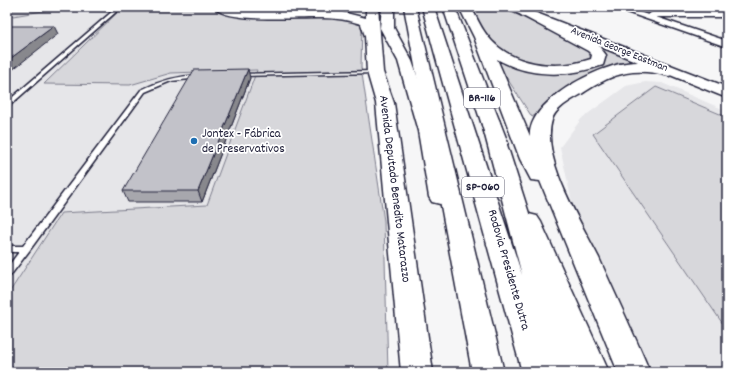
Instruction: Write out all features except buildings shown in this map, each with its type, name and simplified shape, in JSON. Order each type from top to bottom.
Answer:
[{"type":"main road","points":[[220,7],[240,13],[260,15],[355,17],[367,22],[372,36]]},
{"type":"main road","points":[[237,7],[259,11],[342,10],[355,7]]},
{"type":"main road","name":"Avenida Deputado Benedito Matarazzo","points":[[372,7],[372,36],[375,72],[386,103],[417,372]]},
{"type":"main road","points":[[388,7],[387,28],[405,61],[427,132],[453,263],[486,372]]},
{"type":"main road","name":"SP-060","points":[[410,7],[486,372]]},
{"type":"main road","name":"Rodovia Presidente Dutra","points":[[428,7],[448,69],[538,372]]},
{"type":"main road","points":[[438,7],[451,44],[448,69]]},
{"type":"main road","name":"BR-116","points":[[449,7],[515,190],[593,372]]},
{"type":"main road","points":[[466,7],[481,37],[530,160],[585,257]]},
{"type":"main road","name":"Avenida George Eastman","points":[[511,7],[528,9],[727,85]]},
{"type":"main road","points":[[481,37],[502,56],[532,67],[571,69],[598,62],[599,56],[593,48],[528,9]]},
{"type":"main road","name":"Avenida George Eastman","points":[[528,9],[669,71],[727,93]]},
{"type":"main road","points":[[634,372],[612,325],[585,257],[553,189],[540,146],[540,131],[543,118],[554,105],[586,84],[617,68],[635,65],[652,66],[669,71]]},
{"type":"main road","points":[[490,120],[564,372]]},
{"type":"street","points":[[616,7],[727,44]]},
{"type":"street","points":[[639,15],[727,14]]},
{"type":"lane","points":[[7,105],[115,12]]},
{"type":"lane","points":[[229,76],[375,72]]},
{"type":"lane","points":[[7,274],[143,91],[159,83],[175,78],[206,76]]},
{"type":"lane","points":[[7,249],[26,249]]},
{"type":"shaded area","points":[[7,7],[215,7],[218,10],[362,50],[361,67],[384,221],[388,372],[7,372]]},
{"type":"shaded area","points":[[7,7],[123,7],[111,10],[49,10],[7,17]]},
{"type":"shaded area","points":[[123,7],[215,7],[218,10],[334,17],[362,24],[361,67],[384,221],[388,372],[7,372],[7,296],[61,213],[207,205],[257,70],[171,73],[130,85],[44,84]]},
{"type":"shaded area","points":[[242,7],[350,7],[341,9],[261,9]]},
{"type":"shaded area","points":[[469,7],[501,7],[580,45],[589,53],[591,60],[582,64],[544,66],[512,58],[487,39]]},
{"type":"shaded area","points":[[596,42],[644,62],[617,63],[532,117],[490,52],[553,73],[581,71],[606,58]]},
{"type":"shaded area","points":[[645,82],[662,83],[727,111],[727,372],[645,372],[578,230],[560,147],[582,118],[626,86]]},
{"type":"shaded area","points":[[656,87],[727,117],[727,330],[593,134]]},
{"type":"place","name":"Jontex - Fábrica de Preservativos","points":[[194,141]]}]
